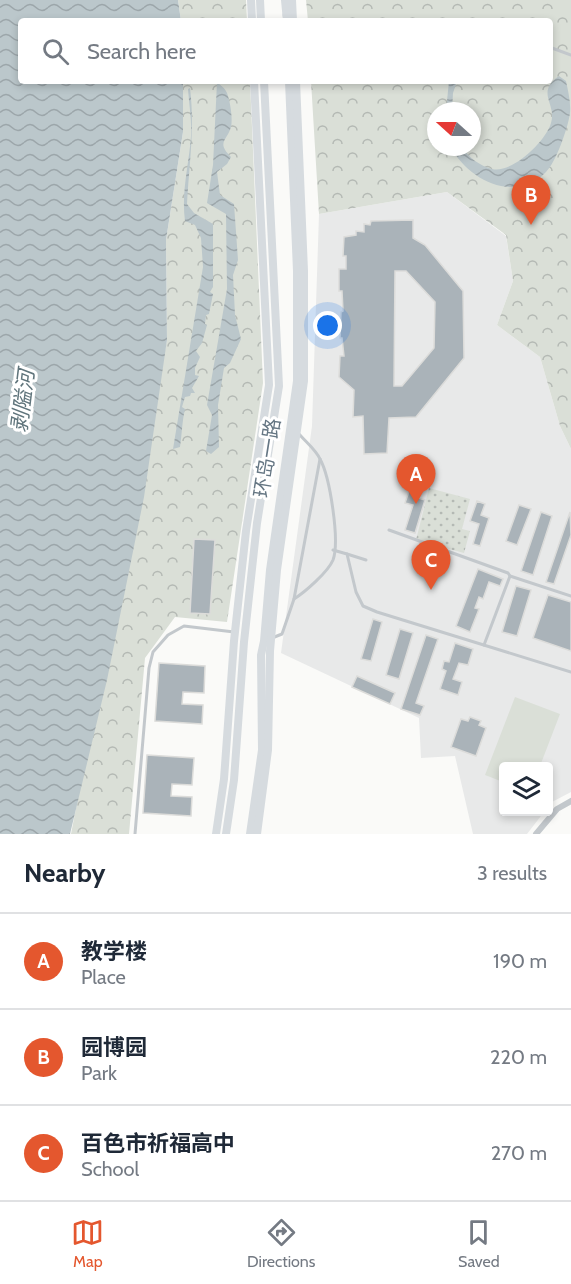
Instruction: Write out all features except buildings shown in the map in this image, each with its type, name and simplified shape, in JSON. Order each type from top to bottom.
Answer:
[{"type":"main road","points":[[250,0],[252,18]]},
{"type":"main road","points":[[260,0],[261,18]]},
{"type":"main road","points":[[285,0],[289,18]]},
{"type":"main road","points":[[289,18],[292,0]]},
{"type":"main road","points":[[216,834],[224,779],[235,633],[247,521],[269,385],[254,84]]},
{"type":"main road","name":"环岛一路","points":[[226,834],[234,780],[244,642],[257,523],[279,386],[264,84]]},
{"type":"main road","name":"环岛一路","points":[[250,834],[262,750],[261,655],[268,640],[270,570],[294,428],[297,381],[297,293],[289,84]]},
{"type":"main road","points":[[294,428],[304,381],[304,304],[296,84]]},
{"type":"main road","points":[[257,834],[268,750],[268,640]]},
{"type":"street","points":[[536,834],[557,809],[571,801]]},
{"type":"lane","points":[[553,48],[571,55]]},
{"type":"lane","points":[[294,428],[320,458],[331,492],[335,533],[333,560],[308,591],[294,599]]},
{"type":"lane","points":[[268,640],[282,634],[294,599],[320,458]]},
{"type":"lane","points":[[389,530],[508,573],[510,576],[571,596]]},
{"type":"lane","points":[[333,550],[366,560]]},
{"type":"lane","points":[[347,554],[356,592],[363,606],[571,672]]},
{"type":"lane","points":[[484,645],[510,576]]},
{"type":"lane","points":[[135,834],[149,668],[153,652],[168,636],[184,626],[235,633]]},
{"type":"shaded area","points":[[447,192],[506,236],[513,281],[497,325],[540,357],[560,426],[571,449],[571,792],[553,801],[553,762],[499,762],[499,816],[541,816],[527,834],[473,834],[455,756],[421,758],[419,718],[281,653],[312,426],[319,214]]},
{"type":"green space","points":[[178,0],[246,0],[247,18],[181,18]]},
{"type":"green space","points":[[306,0],[571,0],[571,449],[560,426],[540,357],[497,325],[513,281],[506,235],[447,192],[319,214],[311,84],[553,84],[553,18],[308,18]]},
{"type":"green space","points":[[183,84],[250,84],[263,383],[227,622],[175,617],[145,658],[129,834],[71,834],[167,340],[166,240],[183,132]]},
{"type":"green space","points":[[429,488],[470,499],[462,529],[470,531],[464,553],[416,540]]},
{"type":"green space","points":[[515,697],[560,714],[542,762],[499,762],[499,780],[485,775]]},
{"type":"water","name":"剥隘河","points":[[0,0],[178,0],[181,18],[18,18],[18,84],[183,84],[183,132],[166,240],[167,340],[144,497],[107,680],[70,834],[0,834]]},
{"type":"water","points":[[559,76],[566,81],[570,113],[561,144],[554,161],[546,172],[534,181],[520,186],[507,187],[480,178],[459,159],[457,156],[470,156],[483,166],[500,169],[527,155],[551,123],[548,88]]},
{"type":"water","points":[[217,84],[219,84],[227,93],[230,105],[231,127],[223,145],[231,157],[227,164],[217,172],[220,195],[234,204],[238,260],[233,275],[235,315],[241,339],[230,363],[224,368],[218,405],[219,447],[211,454],[206,451],[212,415],[207,405],[227,289],[226,214],[207,203],[213,165]]},
{"type":"water","points":[[449,84],[456,84],[452,102],[447,102]]},
{"type":"water","points":[[190,88],[192,132],[187,204],[194,213],[213,224],[213,287],[210,292],[213,294],[209,314],[206,315],[205,324],[207,325],[202,343],[196,351],[200,357],[195,368],[195,375],[199,376],[192,388],[195,393],[185,397],[182,407],[185,409],[180,447],[173,449],[203,267],[201,238],[195,225],[185,221],[184,210],[191,136],[188,89]]},
{"type":"place","name":"园博园","points":[[531,225]]},
{"type":"place","name":"教学楼","points":[[416,504]]},
{"type":"place","name":"百色市祈福高中","points":[[431,590]]}]
